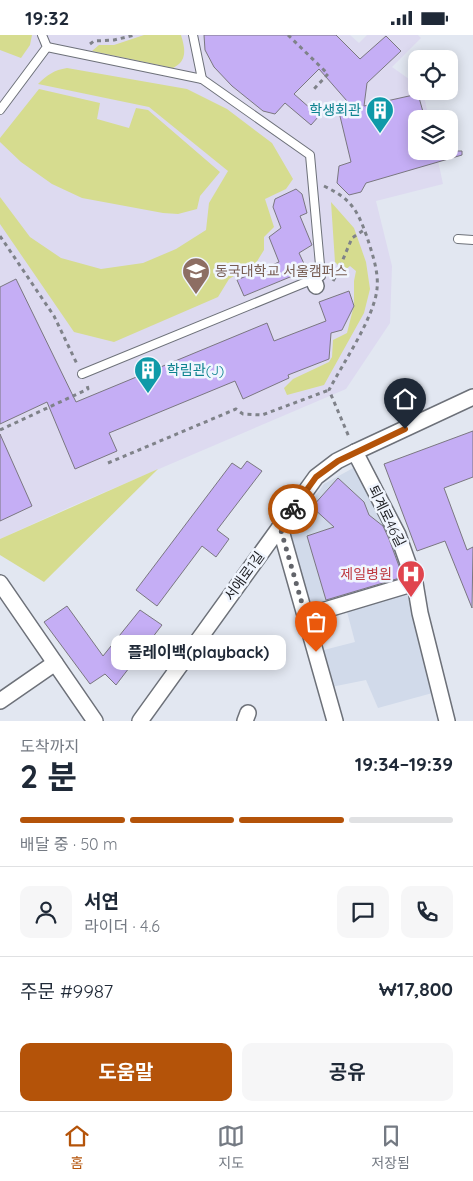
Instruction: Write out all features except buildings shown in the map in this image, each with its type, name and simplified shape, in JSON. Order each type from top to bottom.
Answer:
[{"type":"street","name":"서애로1길","points":[[140,721],[316,477],[338,461],[355,452],[473,397]]},
{"type":"street","name":"퇴계로46길","points":[[355,452],[398,535],[415,583],[420,613],[447,721]]},
{"type":"street","points":[[280,527],[336,721]]},
{"type":"street","points":[[0,583],[95,721]]},
{"type":"street","points":[[305,616],[415,583]]},
{"type":"street","points":[[0,701],[55,663]]},
{"type":"lane","points":[[42,35],[47,47]]},
{"type":"lane","points":[[193,35],[202,79]]},
{"type":"lane","points":[[47,47],[202,79],[310,155],[321,276],[314,283],[82,374]]},
{"type":"lane","points":[[0,110],[47,47]]},
{"type":"lane","points":[[458,239],[473,240]]},
{"type":"path","points":[[81,54],[94,41],[114,40],[135,35]]},
{"type":"path","points":[[288,35],[328,74],[313,90]]},
{"type":"path","points":[[108,463],[236,409],[243,414],[262,415],[329,390],[370,313],[377,289],[375,264],[360,218],[350,203],[342,195],[312,180]]},
{"type":"path","points":[[336,276],[352,238],[364,230]]},
{"type":"path","points":[[0,236],[54,316],[88,389],[0,430]]},
{"type":"path","points":[[329,390],[355,452]]},
{"type":"shaded area","name":"동국대학교 서울캠퍼스","points":[[0,35],[350,35],[359,43],[367,35],[418,35],[421,38],[392,67],[408,78],[408,100],[425,100],[427,110],[408,110],[408,160],[438,160],[443,184],[376,201],[392,266],[390,323],[346,389],[70,507],[0,539]]},
{"type":"shaded area","points":[[355,467],[398,535],[436,692],[378,708],[366,680],[326,688],[316,652],[355,642],[345,604],[305,616],[284,541],[324,484]]},
{"type":"green space","points":[[0,35],[32,35],[30,45],[21,58],[0,50]]},
{"type":"green space","points":[[144,35],[181,35],[184,54],[181,62],[173,68],[92,51],[99,45],[114,45]]},
{"type":"green space","points":[[67,68],[187,89],[227,109],[272,143],[293,179],[286,189],[265,199],[274,227],[264,237],[264,250],[256,263],[229,279],[218,297],[114,342],[74,332],[0,224],[0,197],[30,237],[61,258],[101,269],[143,263],[176,249],[206,230],[209,203],[228,171],[149,107],[38,84],[51,73]]},
{"type":"green space","points":[[39,89],[100,103],[97,119],[129,128],[136,108],[148,110],[220,172],[200,196],[197,209],[178,214],[82,198],[52,184],[21,162],[0,142],[0,138]]},
{"type":"green space","points":[[331,202],[354,228],[366,262],[370,289],[364,313],[324,385],[287,395],[284,388],[293,379],[329,362],[332,357],[333,340],[347,333],[354,305],[356,271],[350,266],[344,271],[335,262]]},
{"type":"green space","points":[[158,469],[44,582],[0,555],[0,539]]},
{"type":"way so far","points":[[293,509],[280,527],[316,652]]},
{"type":"place","name":"학생회관","points":[[380,134]]},
{"type":"place","name":"동국대학교 서울캠퍼스","points":[[196,295]]},
{"type":"place","name":"학림관(J)","points":[[148,394]]},
{"type":"place","name":"제일병원","points":[[411,598]]},
{"type":"place","name":"플레이백(playback)","points":[[316,652]]},
{"type":"route","points":[[293,509],[316,477],[338,461],[405,429]]}]
